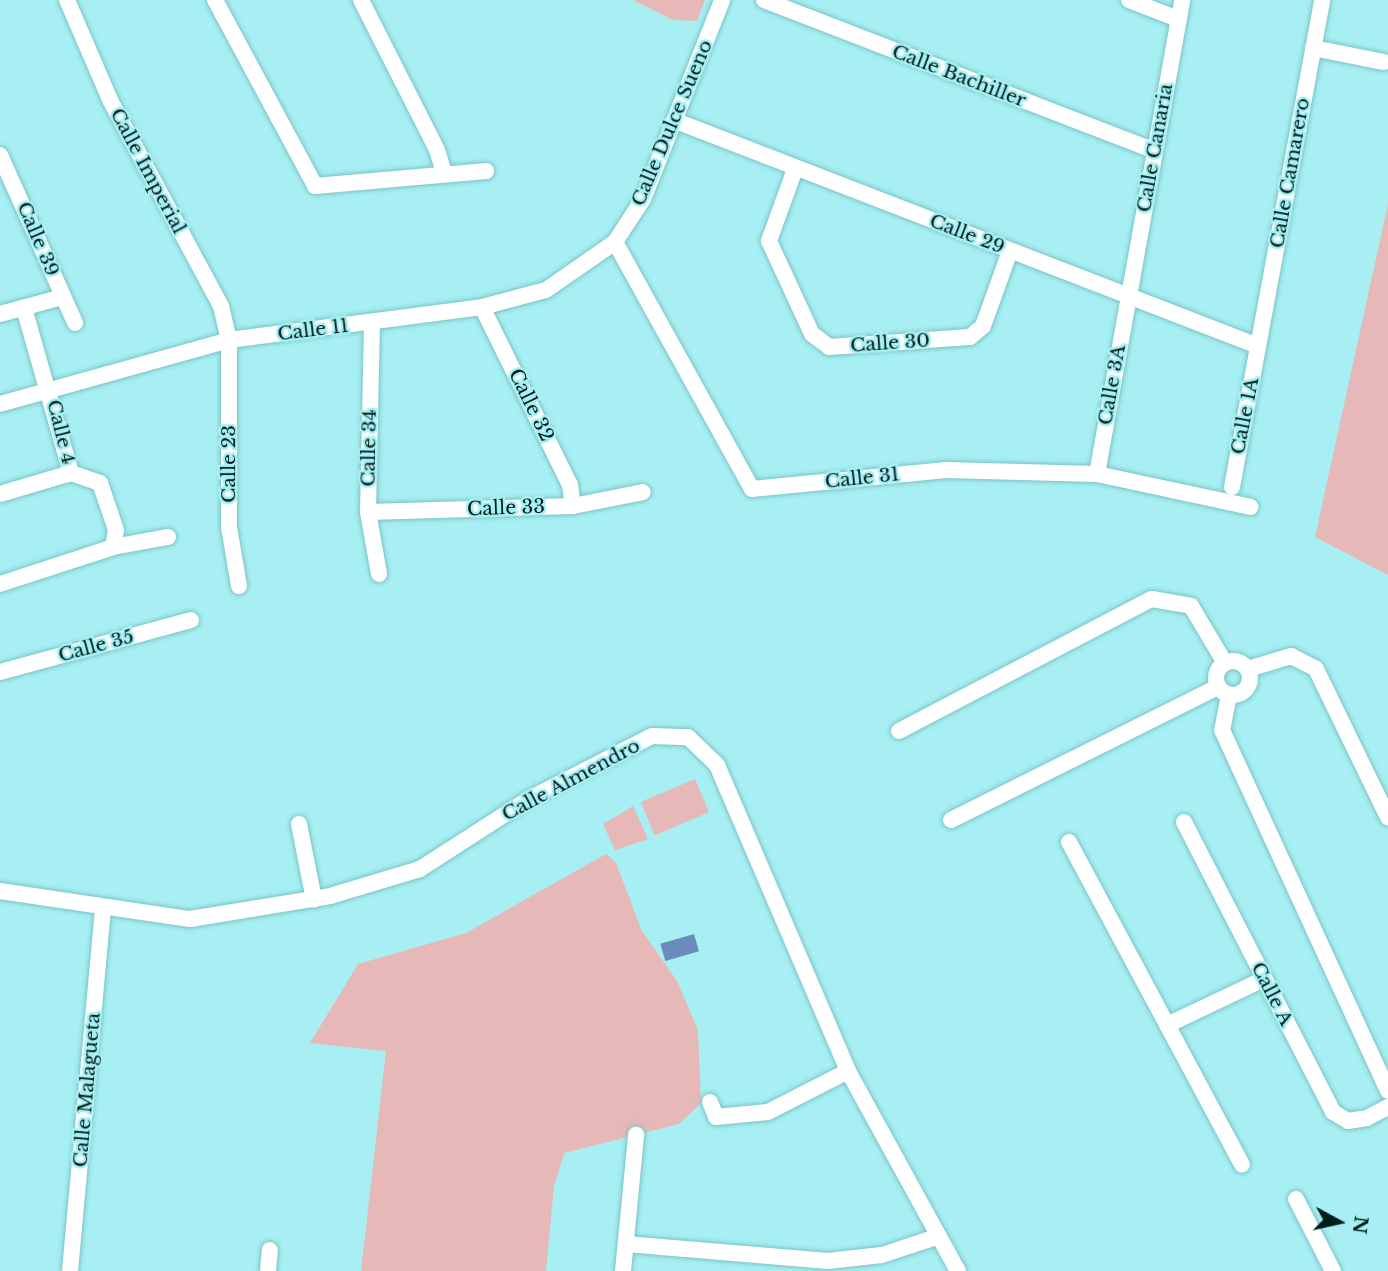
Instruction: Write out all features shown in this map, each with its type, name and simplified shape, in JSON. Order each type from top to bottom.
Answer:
[{"type":"street","name":"Calle Imperial","points":[[67,0],[110,100],[221,306],[229,340]]},
{"type":"street","points":[[215,0],[315,186],[485,170]]},
{"type":"street","points":[[360,0],[437,150],[444,173]]},
{"type":"street","name":"Calle Dulce Sueno","points":[[615,242],[643,199],[723,0]]},
{"type":"street","name":"Calle Bachiller","points":[[764,0],[1155,151]]},
{"type":"street","points":[[1129,0],[1178,19]]},
{"type":"street","name":"Calle Canaria","points":[[1128,296],[1182,0]]},
{"type":"street","name":"Calle Camarero","points":[[1258,346],[1322,0]]},
{"type":"street","points":[[1313,48],[1384,62]]},
{"type":"street","name":"Calle 29","points":[[676,121],[1258,346]]},
{"type":"street","name":"Calle 39","points":[[0,155],[8,188],[75,323]]},
{"type":"street","name":"Calle 30","points":[[795,169],[769,241],[812,334],[829,347],[970,337],[983,326],[1010,251]]},
{"type":"street","name":"Calle 11","points":[[0,404],[229,340],[482,307],[546,290],[615,242]]},
{"type":"street","name":"Calle 31","points":[[615,242],[752,489],[946,470],[1097,474],[1251,507]]},
{"type":"street","name":"Calle 3A","points":[[1097,474],[1128,296]]},
{"type":"street","points":[[0,314],[62,297]]},
{"type":"street","name":"Calle 32","points":[[482,307],[570,485],[573,506]]},
{"type":"street","name":"Calle 4","points":[[24,308],[51,391],[71,473],[100,483],[116,530],[113,547]]},
{"type":"street","name":"Calle 34","points":[[372,322],[368,512],[379,574]]},
{"type":"street","name":"Calle 23","points":[[229,340],[229,527],[239,586]]},
{"type":"street","name":"Calle 1A","points":[[1232,486],[1258,346]]},
{"type":"street","points":[[0,494],[71,473]]},
{"type":"street","name":"Calle 33","points":[[368,512],[573,506],[643,492]]},
{"type":"street","points":[[0,583],[113,547],[168,537]]},
{"type":"street","points":[[899,731],[1152,599],[1191,607],[1225,663]]},
{"type":"street","name":"Calle 35","points":[[0,671],[191,620]]},
{"type":"street","points":[[1248,669],[1291,656],[1316,669],[1388,817]]},
{"type":"street","points":[[1248,669],[1238,661],[1225,663],[1217,673],[1224,691],[1222,730],[1388,1091]]},
{"type":"street","points":[[951,820],[1224,691],[1247,688],[1248,669]]},
{"type":"street","name":"Calle Almendro","points":[[0,891],[103,909],[190,919],[314,900],[421,869],[527,800],[652,736],[688,737],[717,765],[848,1071],[958,1271]]},
{"type":"street","name":"Calle A","points":[[1184,822],[1333,1112],[1348,1121],[1367,1118],[1388,1107]]},
{"type":"street","points":[[299,824],[314,900]]},
{"type":"street","points":[[1069,842],[1242,1165]]},
{"type":"street","name":"Calle Malagueta","points":[[71,1271],[103,909]]},
{"type":"street","points":[[1167,1025],[1265,979]]},
{"type":"street","points":[[710,1102],[716,1117],[768,1112],[848,1071]]},
{"type":"street","points":[[623,1271],[636,1135]]},
{"type":"street","points":[[1296,1199],[1333,1271]]},
{"type":"street","points":[[626,1244],[828,1261],[882,1255],[939,1236]]},
{"type":"street","points":[[268,1271],[270,1250]]},
{"type":"shaded area","points":[[633,0],[705,0],[697,21],[673,20]]},
{"type":"shaded area","points":[[1388,204],[1388,575],[1315,537]]},
{"type":"shaded area","points":[[695,779],[709,812],[655,835],[641,802]]},
{"type":"shaded area","points":[[633,806],[648,839],[615,850],[603,824]]},
{"type":"shaded area","points":[[606,854],[616,863],[642,931],[677,981],[698,1030],[701,1103],[679,1124],[564,1153],[554,1186],[546,1271],[361,1271],[386,1051],[310,1043],[358,964],[466,933]]},
{"type":"water","points":[[694,934],[699,951],[665,961],[660,944]]}]
